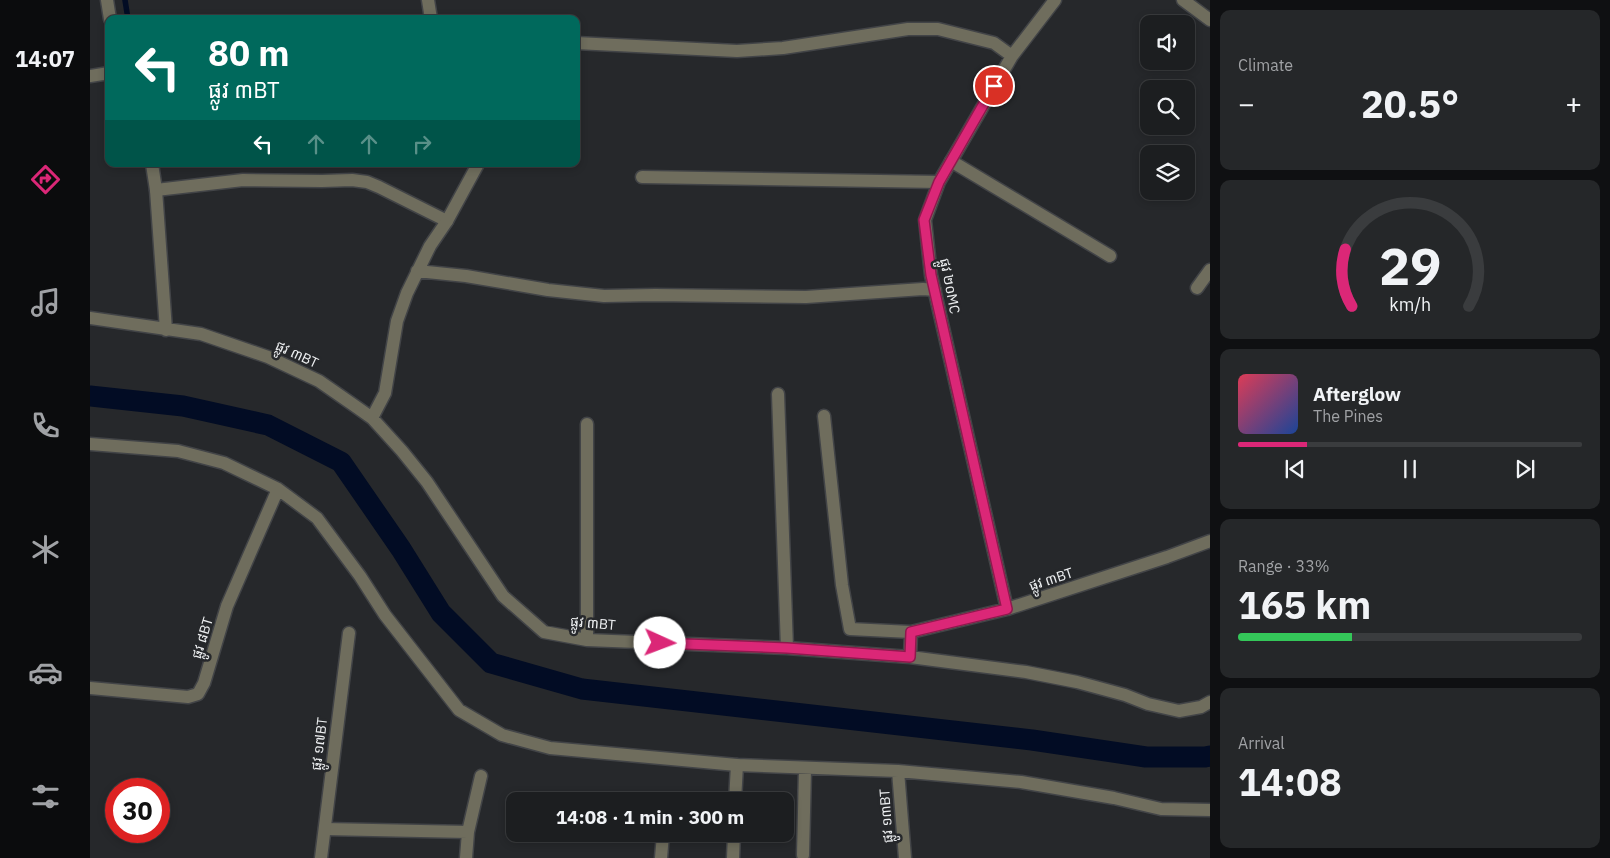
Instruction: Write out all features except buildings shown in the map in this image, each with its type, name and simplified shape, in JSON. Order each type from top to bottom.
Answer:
[{"type":"street","points":[[107,0],[109,15]]},
{"type":"street","points":[[428,0],[430,15]]},
{"type":"street","name":"ផ្លូវ ២០MC","points":[[1007,609],[931,275],[924,220],[939,182],[1012,56],[1055,0]]},
{"type":"street","points":[[1183,0],[1210,20]]},
{"type":"street","points":[[580,43],[737,51],[783,48],[908,29],[938,29],[994,43],[1012,56]]},
{"type":"street","points":[[90,76],[105,74]]},
{"type":"street","points":[[951,161],[1110,256]]},
{"type":"street","points":[[152,167],[156,190],[166,330]]},
{"type":"street","points":[[372,418],[385,393],[397,321],[417,270],[447,221],[476,167]]},
{"type":"street","points":[[642,177],[939,182]]},
{"type":"street","points":[[156,190],[243,180],[352,180],[367,182],[380,187],[447,221]]},
{"type":"street","points":[[417,270],[548,290],[604,296],[806,297],[923,289],[935,290]]},
{"type":"street","points":[[1197,288],[1210,270]]},
{"type":"street","name":"ផ្លូវ ៣BT","points":[[90,318],[201,334],[268,357],[319,381],[372,418],[402,451],[427,482],[503,596],[544,632],[587,640],[787,648],[910,657],[1026,672],[1077,682],[1125,695],[1148,704],[1179,710],[1202,707],[1210,702]]},
{"type":"street","points":[[778,394],[787,648]]},
{"type":"street","name":"ផ្លូវ ៣BT","points":[[824,416],[842,585],[850,628],[911,632],[1007,609],[1167,557],[1210,541]]},
{"type":"street","points":[[587,424],[587,640]]},
{"type":"street","points":[[90,444],[178,451],[224,463],[278,489],[316,518],[360,576],[385,615],[459,710],[502,735],[550,748],[737,766],[898,771],[1021,782],[1114,798],[1161,809],[1210,810]]},
{"type":"street","name":"ផ្លូវ ៨BT","points":[[90,688],[188,696],[198,694],[204,683],[227,606],[278,489]]},
{"type":"street","points":[[910,657],[911,632]]},
{"type":"street","name":"ផ្លូវ ១៧BT","points":[[321,858],[349,633]]},
{"type":"street","points":[[736,792],[737,766]]},
{"type":"street","points":[[803,855],[805,769]]},
{"type":"street","name":"ផ្លូវ ១៣BT","points":[[898,771],[904,858]]},
{"type":"street","points":[[466,858],[468,832],[481,776]]},
{"type":"street","points":[[325,830],[468,832]]},
{"type":"street","points":[[661,858],[662,842]]},
{"type":"street","points":[[733,858],[734,842]]},
{"type":"waterway","points":[[125,0],[127,15]]},
{"type":"waterway","points":[[90,396],[183,406],[268,425],[341,462],[401,549],[441,613],[491,663],[582,689],[1032,740],[1146,757],[1210,756]]},
{"type":"route","points":[[660,643],[787,648],[910,657],[911,632],[1007,609],[931,275],[924,220],[939,182],[994,86]]}]
